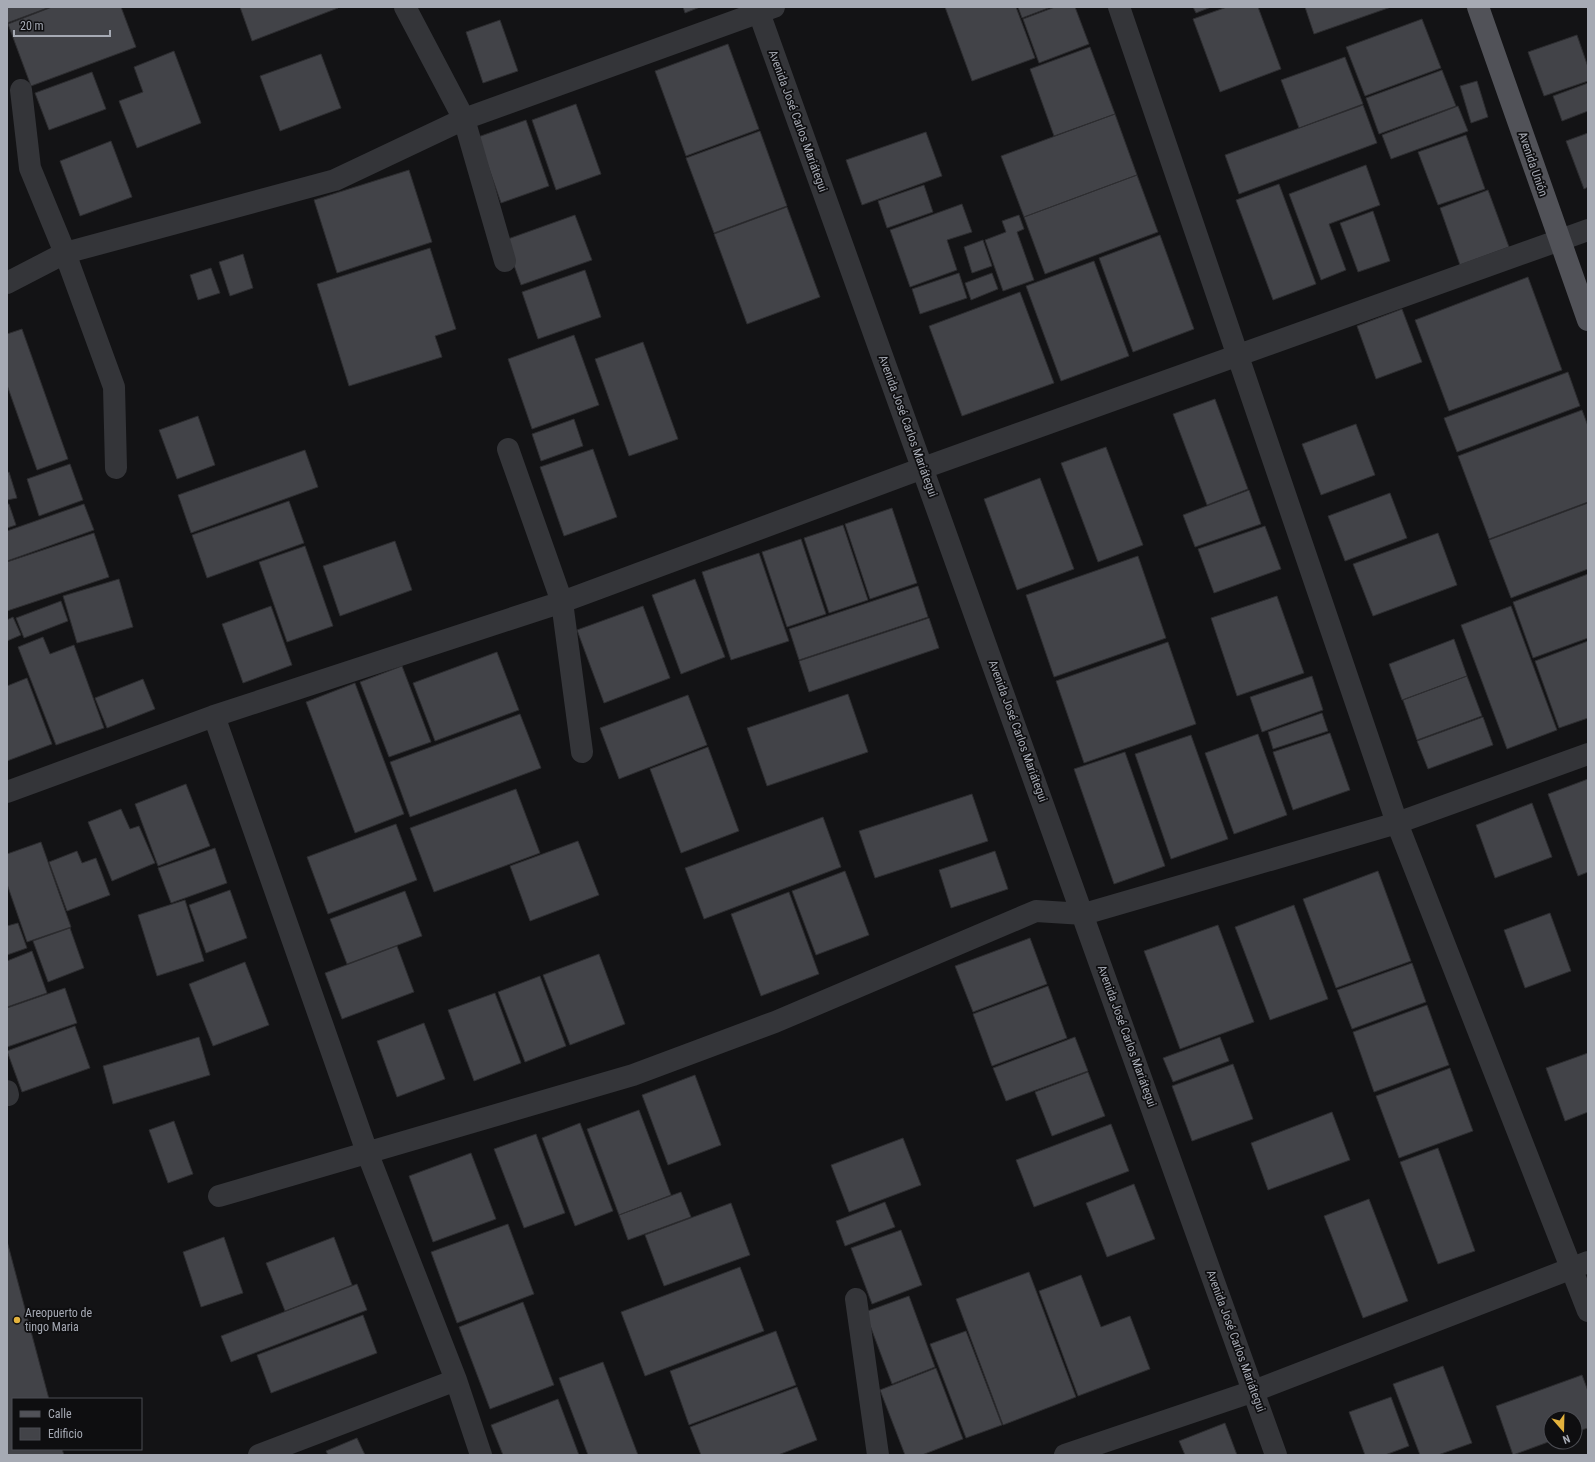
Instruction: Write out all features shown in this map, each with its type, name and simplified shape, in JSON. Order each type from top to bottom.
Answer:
[{"type":"main road","name":"Avenida Unión","points":[[1478,7],[1588,320]]},
{"type":"street","points":[[405,7],[464,118],[505,261]]},
{"type":"street","points":[[1118,7],[1397,823],[1580,1265],[1588,1312]]},
{"type":"street","points":[[7,283],[65,253],[335,180],[464,118],[763,9]]},
{"type":"street","name":"Avenida José Carlos Mariátegui","points":[[763,9],[923,468],[1084,914],[1276,1455]]},
{"type":"street","points":[[21,90],[30,168],[65,253],[114,387],[116,468]]},
{"type":"street","points":[[7,792],[214,716],[562,602],[923,468],[1588,230]]},
{"type":"street","points":[[508,449],[562,602],[582,752]]},
{"type":"street","points":[[214,716],[367,1152],[456,1380],[481,1455]]},
{"type":"street","points":[[219,1196],[633,1075],[775,1022],[1036,911],[1084,914],[1397,823],[1588,754]]},
{"type":"street","points":[[1065,1455],[1254,1391],[1580,1265]]},
{"type":"street","points":[[856,1299],[878,1455]]},
{"type":"street","points":[[259,1455],[456,1380]]},
{"type":"building","points":[[7,7],[50,7],[7,23]]},
{"type":"building","points":[[52,7],[121,7],[136,47],[31,86],[8,24]]},
{"type":"building","points":[[240,7],[337,7],[338,8],[252,41]]},
{"type":"building","points":[[683,7],[700,7],[685,13]]},
{"type":"building","points":[[945,7],[1016,7],[1035,58],[972,81]]},
{"type":"building","points":[[1018,7],[1051,7],[1022,18]]},
{"type":"building","points":[[1055,7],[1075,7],[1089,44],[1039,63],[1023,19]]},
{"type":"building","points":[[1193,7],[1211,7],[1196,13]]},
{"type":"building","points":[[1227,7],[1258,7],[1281,69],[1220,92],[1193,19]]},
{"type":"building","points":[[1305,7],[1391,7],[1314,34]]},
{"type":"building","points":[[1422,19],[1441,68],[1365,96],[1346,47]]},
{"type":"building","points":[[500,20],[518,71],[483,83],[466,32]]},
{"type":"building","points":[[1577,35],[1588,67],[1588,81],[1544,96],[1528,52]]},
{"type":"building","points":[[728,44],[759,129],[686,156],[655,71]]},
{"type":"building","points":[[1090,47],[1115,114],[1054,136],[1030,69]]},
{"type":"building","points":[[174,51],[201,123],[137,148],[119,101],[143,92],[134,67]]},
{"type":"building","points":[[321,54],[341,108],[280,131],[260,76]]},
{"type":"building","points":[[1345,57],[1363,104],[1299,128],[1281,80]]},
{"type":"building","points":[[1442,70],[1456,106],[1379,134],[1366,98]]},
{"type":"building","points":[[92,72],[106,109],[49,130],[35,93]]},
{"type":"building","points":[[1477,81],[1488,117],[1471,123],[1460,86]]},
{"type":"building","points":[[1588,83],[1588,111],[1562,121],[1553,96]]},
{"type":"building","points":[[576,104],[601,174],[556,190],[532,120]]},
{"type":"building","points":[[1363,105],[1377,143],[1239,194],[1225,155]]},
{"type":"building","points":[[1458,106],[1468,131],[1391,159],[1382,135]]},
{"type":"building","points":[[1115,114],[1137,175],[1024,217],[1001,156]]},
{"type":"building","points":[[526,120],[549,186],[501,203],[478,137]]},
{"type":"building","points":[[760,131],[787,206],[714,233],[686,158]]},
{"type":"building","points":[[926,132],[942,176],[862,205],[846,160]]},
{"type":"building","points":[[1588,133],[1588,187],[1584,189],[1566,141]]},
{"type":"building","points":[[1466,135],[1485,189],[1438,205],[1418,152]]},
{"type":"building","points":[[111,141],[132,197],[80,216],[60,161]]},
{"type":"building","points":[[1366,165],[1380,205],[1329,224],[1346,270],[1321,280],[1289,194]]},
{"type":"building","points":[[409,170],[432,242],[337,273],[314,200]]},
{"type":"building","points":[[1137,175],[1158,232],[1045,274],[1024,217]]},
{"type":"building","points":[[1279,184],[1316,284],[1273,300],[1236,200]]},
{"type":"building","points":[[924,185],[933,212],[887,228],[878,201]]},
{"type":"building","points":[[1488,190],[1509,247],[1460,265],[1440,208]]},
{"type":"building","points":[[962,204],[972,232],[947,240],[957,270],[910,287],[890,230]]},
{"type":"building","points":[[787,207],[820,297],[747,324],[714,234]]},
{"type":"building","points":[[1373,211],[1390,261],[1358,272],[1340,223]]},
{"type":"building","points":[[575,215],[592,260],[521,285],[505,240]]},
{"type":"building","points":[[1019,215],[1024,229],[1017,232],[1034,280],[1003,291],[985,240],[1006,232],[1002,221]]},
{"type":"building","points":[[1160,235],[1194,329],[1133,352],[1099,258]]},
{"type":"building","points":[[983,240],[992,266],[972,273],[964,247]]},
{"type":"building","points":[[430,248],[456,329],[435,336],[442,357],[349,386],[317,284]]},
{"type":"building","points":[[243,254],[253,288],[230,296],[219,262]]},
{"type":"building","points":[[1094,261],[1129,356],[1061,381],[1026,286]]},
{"type":"building","points":[[211,268],[220,293],[198,300],[190,275]]},
{"type":"building","points":[[585,270],[601,317],[538,339],[522,292]]},
{"type":"building","points":[[959,273],[967,298],[920,314],[912,289]]},
{"type":"building","points":[[992,273],[998,289],[971,300],[965,283]]},
{"type":"building","points":[[1528,277],[1562,370],[1449,411],[1415,320]]},
{"type":"building","points":[[1020,292],[1054,383],[962,416],[929,326]]},
{"type":"building","points":[[1402,309],[1422,362],[1376,379],[1357,326]]},
{"type":"building","points":[[22,329],[68,459],[37,470],[7,385],[7,334]]},
{"type":"building","points":[[574,335],[599,405],[532,429],[508,359]]},
{"type":"building","points":[[643,342],[678,439],[629,456],[595,359]]},
{"type":"building","points":[[1568,372],[1580,406],[1457,452],[1444,418]]},
{"type":"building","points":[[1215,399],[1248,489],[1207,505],[1173,414]]},
{"type":"building","points":[[1582,410],[1588,426],[1588,502],[1489,539],[1458,456]]},
{"type":"building","points":[[198,416],[215,465],[177,479],[159,430]]},
{"type":"building","points":[[574,419],[583,446],[541,461],[532,434]]},
{"type":"building","points":[[1356,424],[1375,475],[1321,495],[1302,444]]},
{"type":"building","points":[[1106,447],[1143,545],[1098,562],[1061,463]]},
{"type":"building","points":[[593,449],[617,517],[564,536],[540,467]]},
{"type":"building","points":[[305,450],[318,487],[191,533],[178,495]]},
{"type":"building","points":[[70,464],[83,500],[39,516],[27,479]]},
{"type":"building","points":[[9,472],[17,498],[7,500],[7,473]]},
{"type":"building","points":[[1040,478],[1074,569],[1017,590],[984,499]]},
{"type":"building","points":[[1249,490],[1261,524],[1195,547],[1183,515]]},
{"type":"building","points":[[1390,493],[1407,538],[1345,561],[1328,516]]},
{"type":"building","points":[[289,501],[304,543],[207,578],[192,535]]},
{"type":"building","points":[[1588,503],[1588,569],[1511,598],[1489,540]]},
{"type":"building","points":[[7,504],[9,504],[16,525],[7,528]]},
{"type":"building","points":[[84,504],[94,530],[7,561],[7,531]]},
{"type":"building","points":[[892,508],[917,583],[870,599],[845,524]]},
{"type":"building","points":[[843,525],[868,600],[829,613],[804,538]]},
{"type":"building","points":[[1265,526],[1281,569],[1214,593],[1198,549]]},
{"type":"building","points":[[94,533],[109,577],[7,611],[7,562]]},
{"type":"building","points":[[1438,533],[1457,585],[1373,616],[1353,564]]},
{"type":"building","points":[[801,539],[826,614],[787,627],[762,552]]},
{"type":"building","points":[[395,541],[412,590],[340,616],[323,566]]},
{"type":"building","points":[[305,546],[333,626],[287,642],[259,562]]},
{"type":"building","points":[[759,553],[789,641],[731,660],[702,572]]},
{"type":"building","points":[[1138,556],[1166,638],[1054,677],[1026,595]]},
{"type":"building","points":[[1588,574],[1588,638],[1533,658],[1513,602]]},
{"type":"building","points":[[119,579],[133,627],[77,643],[63,596]]},
{"type":"building","points":[[695,579],[725,657],[681,674],[652,595]]},
{"type":"building","points":[[918,586],[928,617],[799,660],[789,629]]},
{"type":"building","points":[[1277,596],[1304,673],[1237,696],[1211,618]]},
{"type":"building","points":[[61,601],[68,621],[24,638],[16,618]]},
{"type":"building","points":[[271,606],[292,665],[243,683],[222,624]]},
{"type":"building","points":[[643,606],[670,678],[604,703],[577,630]]},
{"type":"building","points":[[1511,606],[1557,730],[1507,749],[1461,625]]},
{"type":"building","points":[[13,617],[21,635],[7,641],[7,620]]},
{"type":"building","points":[[929,618],[939,648],[809,692],[799,661]]},
{"type":"building","points":[[43,637],[50,654],[74,645],[104,728],[56,745],[18,647]]},
{"type":"building","points":[[1454,639],[1467,676],[1402,700],[1389,664]]},
{"type":"building","points":[[1588,641],[1588,718],[1559,728],[1535,661]]},
{"type":"building","points":[[1168,642],[1196,724],[1084,763],[1056,681]]},
{"type":"building","points":[[497,652],[519,710],[435,741],[413,683]]},
{"type":"building","points":[[402,666],[431,742],[389,757],[360,682]]},
{"type":"building","points":[[1312,676],[1323,710],[1262,732],[1250,697]]},
{"type":"building","points":[[1467,676],[1482,716],[1417,740],[1403,700]]},
{"type":"building","points":[[27,678],[52,744],[7,761],[7,686]]},
{"type":"building","points":[[143,679],[155,709],[107,728],[95,698]]},
{"type":"building","points":[[355,683],[404,814],[355,833],[306,702]]},
{"type":"building","points":[[848,694],[868,752],[767,786],[747,728]]},
{"type":"building","points":[[688,695],[707,745],[619,779],[600,728]]},
{"type":"building","points":[[1322,713],[1328,731],[1273,749],[1268,732]]},
{"type":"building","points":[[520,714],[541,768],[410,817],[390,762]]},
{"type":"building","points":[[1483,717],[1493,745],[1428,769],[1417,741]]},
{"type":"building","points":[[1330,733],[1350,790],[1293,810],[1273,752]]},
{"type":"building","points":[[1258,734],[1287,815],[1234,834],[1205,753]]},
{"type":"building","points":[[1191,735],[1228,839],[1171,859],[1135,754]]},
{"type":"building","points":[[708,747],[739,831],[681,853],[650,769]]},
{"type":"building","points":[[1125,752],[1165,866],[1114,884],[1074,769]]},
{"type":"building","points":[[1588,779],[1588,872],[1578,876],[1548,794]]},
{"type":"building","points":[[186,784],[210,846],[158,866],[135,804]]},
{"type":"building","points":[[516,789],[540,853],[434,892],[410,828]]},
{"type":"building","points":[[972,794],[988,841],[875,878],[859,831]]},
{"type":"building","points":[[1532,803],[1552,857],[1495,878],[1476,825]]},
{"type":"building","points":[[121,809],[130,829],[139,826],[155,863],[112,881],[88,822]]},
{"type":"building","points":[[823,817],[841,867],[704,919],[685,868]]},
{"type":"building","points":[[396,824],[417,880],[328,914],[307,857]]},
{"type":"building","points":[[578,841],[599,895],[530,921],[510,866]]},
{"type":"building","points":[[41,842],[71,927],[27,942],[7,884],[7,854]]},
{"type":"building","points":[[215,848],[227,883],[171,903],[158,868]]},
{"type":"building","points":[[77,851],[82,863],[96,858],[110,895],[67,911],[49,862]]},
{"type":"building","points":[[995,851],[1008,889],[951,908],[939,870]]},
{"type":"building","points":[[845,871],[869,935],[816,955],[792,891]]},
{"type":"building","points":[[1378,871],[1411,961],[1336,988],[1303,899]]},
{"type":"building","points":[[230,890],[247,938],[206,953],[189,905]]},
{"type":"building","points":[[405,891],[422,936],[347,964],[330,919]]},
{"type":"building","points":[[789,892],[819,974],[761,996],[731,914]]},
{"type":"building","points":[[185,900],[204,961],[157,976],[138,915]]},
{"type":"building","points":[[1294,905],[1328,999],[1270,1020],[1235,927]]},
{"type":"building","points":[[1550,913],[1571,971],[1525,988],[1504,930]]},
{"type":"building","points":[[18,923],[27,948],[7,955],[7,926]]},
{"type":"building","points":[[1218,925],[1254,1022],[1180,1049],[1144,951]]},
{"type":"building","points":[[70,928],[84,968],[48,982],[33,941]]},
{"type":"building","points":[[1030,938],[1047,984],[973,1012],[955,966]]},
{"type":"building","points":[[397,946],[414,992],[342,1019],[325,973]]},
{"type":"building","points":[[32,951],[47,993],[7,1007],[7,961]]},
{"type":"building","points":[[599,954],[625,1024],[570,1045],[543,975]]},
{"type":"building","points":[[245,962],[269,1025],[213,1046],[189,984]]},
{"type":"building","points":[[1412,963],[1426,1002],[1352,1029],[1337,990]]},
{"type":"building","points":[[540,976],[566,1046],[525,1062],[498,992]]},
{"type":"building","points":[[1048,986],[1067,1038],[992,1066],[973,1014]]},
{"type":"building","points":[[65,988],[77,1023],[7,1047],[7,1008]]},
{"type":"building","points":[[495,993],[521,1063],[474,1081],[448,1010]]},
{"type":"building","points":[[1427,1005],[1449,1065],[1374,1092],[1353,1032]]},
{"type":"building","points":[[424,1023],[445,1079],[397,1097],[377,1041]]},
{"type":"building","points":[[75,1026],[90,1068],[22,1092],[7,1051]]},
{"type":"building","points":[[199,1037],[210,1075],[113,1104],[103,1066]]},
{"type":"building","points":[[1075,1037],[1088,1071],[1006,1101],[993,1068]]},
{"type":"building","points":[[1220,1037],[1229,1061],[1173,1082],[1163,1058]]},
{"type":"building","points":[[1588,1053],[1588,1112],[1565,1121],[1546,1068]]},
{"type":"building","points":[[1233,1064],[1253,1119],[1192,1141],[1172,1086]]},
{"type":"building","points":[[1450,1068],[1473,1131],[1399,1158],[1376,1096]]},
{"type":"building","points":[[1088,1072],[1105,1116],[1052,1136],[1035,1092]]},
{"type":"building","points":[[695,1075],[721,1145],[668,1165],[642,1095]]},
{"type":"building","points":[[639,1110],[671,1195],[619,1215],[587,1129]]},
{"type":"building","points":[[1332,1112],[1350,1160],[1268,1190],[1251,1143]]},
{"type":"building","points":[[174,1121],[193,1174],[168,1183],[149,1130]]},
{"type":"building","points":[[580,1123],[613,1211],[575,1226],[542,1138]]},
{"type":"building","points":[[1111,1124],[1129,1171],[1034,1207],[1016,1160]]},
{"type":"building","points":[[536,1134],[565,1213],[524,1228],[494,1149]]},
{"type":"building","points":[[903,1138],[921,1185],[849,1212],[831,1165]]},
{"type":"building","points":[[1438,1148],[1475,1251],[1438,1264],[1400,1162]]},
{"type":"building","points":[[471,1153],[496,1219],[433,1242],[409,1176]]},
{"type":"building","points":[[1134,1184],[1155,1239],[1107,1257],[1086,1203]]},
{"type":"building","points":[[681,1192],[691,1217],[628,1240],[619,1215]]},
{"type":"building","points":[[1369,1199],[1408,1301],[1363,1318],[1324,1216]]},
{"type":"building","points":[[885,1202],[895,1227],[845,1246],[836,1221]]},
{"type":"building","points":[[731,1203],[750,1255],[664,1286],[645,1235]]},
{"type":"building","points":[[508,1224],[534,1294],[457,1323],[431,1252]]},
{"type":"building","points":[[901,1230],[922,1285],[872,1304],[851,1248]]},
{"type":"building","points":[[224,1237],[243,1293],[201,1307],[183,1252]]},
{"type":"building","points":[[334,1237],[352,1285],[285,1311],[266,1263]]},
{"type":"building","name":"Areopuerto de tingo Maria","points":[[7,1241],[49,1398],[12,1398],[12,1450],[62,1450],[64,1455],[7,1455]]},
{"type":"building","points":[[740,1267],[764,1331],[645,1376],[621,1312]]},
{"type":"building","points":[[1029,1272],[1076,1397],[1003,1425],[956,1299]]},
{"type":"building","points":[[1081,1275],[1101,1327],[1130,1316],[1150,1369],[1078,1396],[1039,1291]]},
{"type":"building","points":[[357,1284],[367,1310],[231,1362],[221,1336]]},
{"type":"building","points":[[909,1296],[935,1367],[892,1384],[865,1312]]},
{"type":"building","points":[[523,1302],[554,1385],[490,1409],[459,1327]]},
{"type":"building","points":[[363,1315],[377,1353],[271,1393],[257,1355]]},
{"type":"building","points":[[776,1331],[796,1385],[689,1425],[670,1371]]},
{"type":"building","points":[[966,1331],[1002,1425],[966,1438],[930,1344]]},
{"type":"building","points":[[603,1362],[638,1455],[588,1455],[559,1378]]},
{"type":"building","points":[[1443,1366],[1472,1443],[1438,1455],[1420,1455],[1393,1384]]},
{"type":"building","points":[[936,1368],[963,1439],[922,1455],[905,1455],[880,1390]]},
{"type":"building","points":[[1582,1375],[1588,1391],[1588,1428],[1583,1430],[1583,1410],[1543,1410],[1543,1444],[1513,1455],[1496,1406]]},
{"type":"building","points":[[797,1387],[817,1440],[778,1455],[701,1455],[690,1427]]},
{"type":"building","points":[[1391,1397],[1409,1446],[1385,1455],[1365,1455],[1349,1412]]},
{"type":"building","points":[[558,1399],[579,1455],[503,1455],[491,1425]]},
{"type":"building","points":[[1225,1423],[1237,1455],[1185,1455],[1179,1441]]},
{"type":"building","points":[[357,1438],[365,1455],[328,1455],[326,1451]]},
{"type":"place","name":"Areopuerto de tingo Maria","points":[[17,1320]]}]
